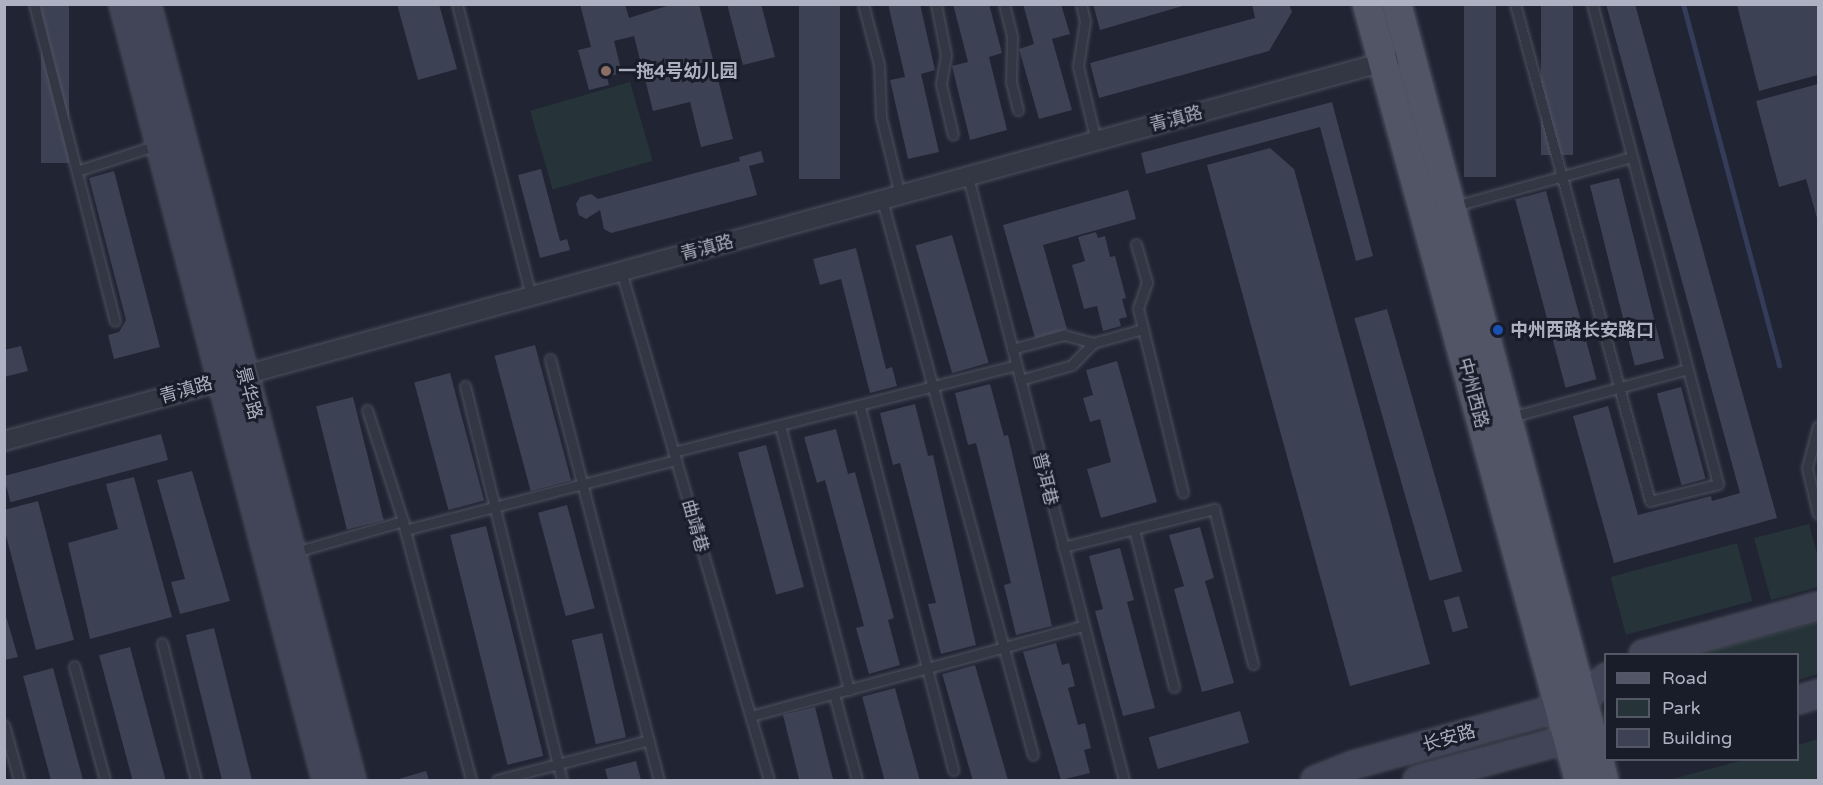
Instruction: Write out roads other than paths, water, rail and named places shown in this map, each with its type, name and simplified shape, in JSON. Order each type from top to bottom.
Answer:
[{"type":"main road","name":"景华路","points":[[123,4],[157,145],[232,378]]},
{"type":"main road","name":"景华路","points":[[147,4],[232,378],[280,557],[352,780]]},
{"type":"main road","name":"中州西路","points":[[1367,4],[1382,63],[1571,704],[1588,736],[1604,780]]},
{"type":"main road","name":"中州西路","points":[[1397,4],[1508,418],[1571,704]]},
{"type":"main road","name":"景华路","points":[[280,557],[326,780]]},
{"type":"main road","points":[[1647,653],[1818,606]]},
{"type":"main road","points":[[1571,704],[1604,678]]},
{"type":"main road","points":[[1799,699],[1818,694]]},
{"type":"main road","name":"长安路","points":[[1315,780],[1353,765],[1571,704]]},
{"type":"main road","name":"中州西路","points":[[1579,780],[1588,736]]},
{"type":"main road","name":"长安路","points":[[1417,780],[1588,736]]},
{"type":"street","name":"青滇路","points":[[4,441],[1410,55]]},
{"type":"lane","points":[[34,4],[115,321]]},
{"type":"lane","points":[[458,4],[531,297]]},
{"type":"lane","points":[[863,4],[879,65],[881,117],[900,195]]},
{"type":"lane","points":[[936,4],[946,55],[941,84],[953,135]]},
{"type":"lane","points":[[1004,4],[1012,36],[1011,82],[1018,110]]},
{"type":"lane","points":[[1081,4],[1085,21],[1078,66],[1096,141]]},
{"type":"lane","points":[[1515,4],[1650,501],[1718,484],[1592,4]]},
{"type":"lane","points":[[77,171],[157,145]]},
{"type":"lane","points":[[1452,207],[1632,157]]},
{"type":"lane","name":"普洱巷","points":[[968,177],[1124,780]]},
{"type":"lane","points":[[882,200],[1033,755]]},
{"type":"lane","points":[[1136,244],[1147,282],[1138,308],[1183,493]]},
{"type":"lane","name":"曲靖巷","points":[[621,271],[769,780]]},
{"type":"lane","points":[[1020,380],[1072,365],[1093,343],[1143,329]]},
{"type":"lane","points":[[1012,349],[1064,335],[1093,343]]},
{"type":"lane","points":[[550,359],[659,780]]},
{"type":"lane","points":[[280,557],[581,485],[780,424],[860,407],[1016,365]]},
{"type":"lane","points":[[1508,418],[1688,369]]},
{"type":"lane","points":[[465,386],[562,780]]},
{"type":"lane","points":[[860,407],[952,770]]},
{"type":"lane","points":[[367,410],[404,526],[471,780]]},
{"type":"lane","points":[[780,424],[849,690]]},
{"type":"lane","points":[[1818,426],[1807,468],[1818,514]]},
{"type":"lane","points":[[1063,548],[1214,509],[1253,664]]},
{"type":"lane","points":[[1134,529],[1174,687]]},
{"type":"lane","points":[[751,716],[1083,626]]},
{"type":"lane","points":[[162,644],[196,780]]},
{"type":"lane","points":[[74,666],[105,780]]},
{"type":"lane","points":[[834,694],[857,780]]},
{"type":"lane","points":[[4,725],[19,780]]},
{"type":"lane","points":[[497,780],[649,740]]},
{"type":"waterway","points":[[1683,4],[1779,365]]},
{"type":"place","name":"一拖4号幼儿园","points":[[606,71]]},
{"type":"place","name":"中州西路长安路口","points":[[1498,330]]}]
